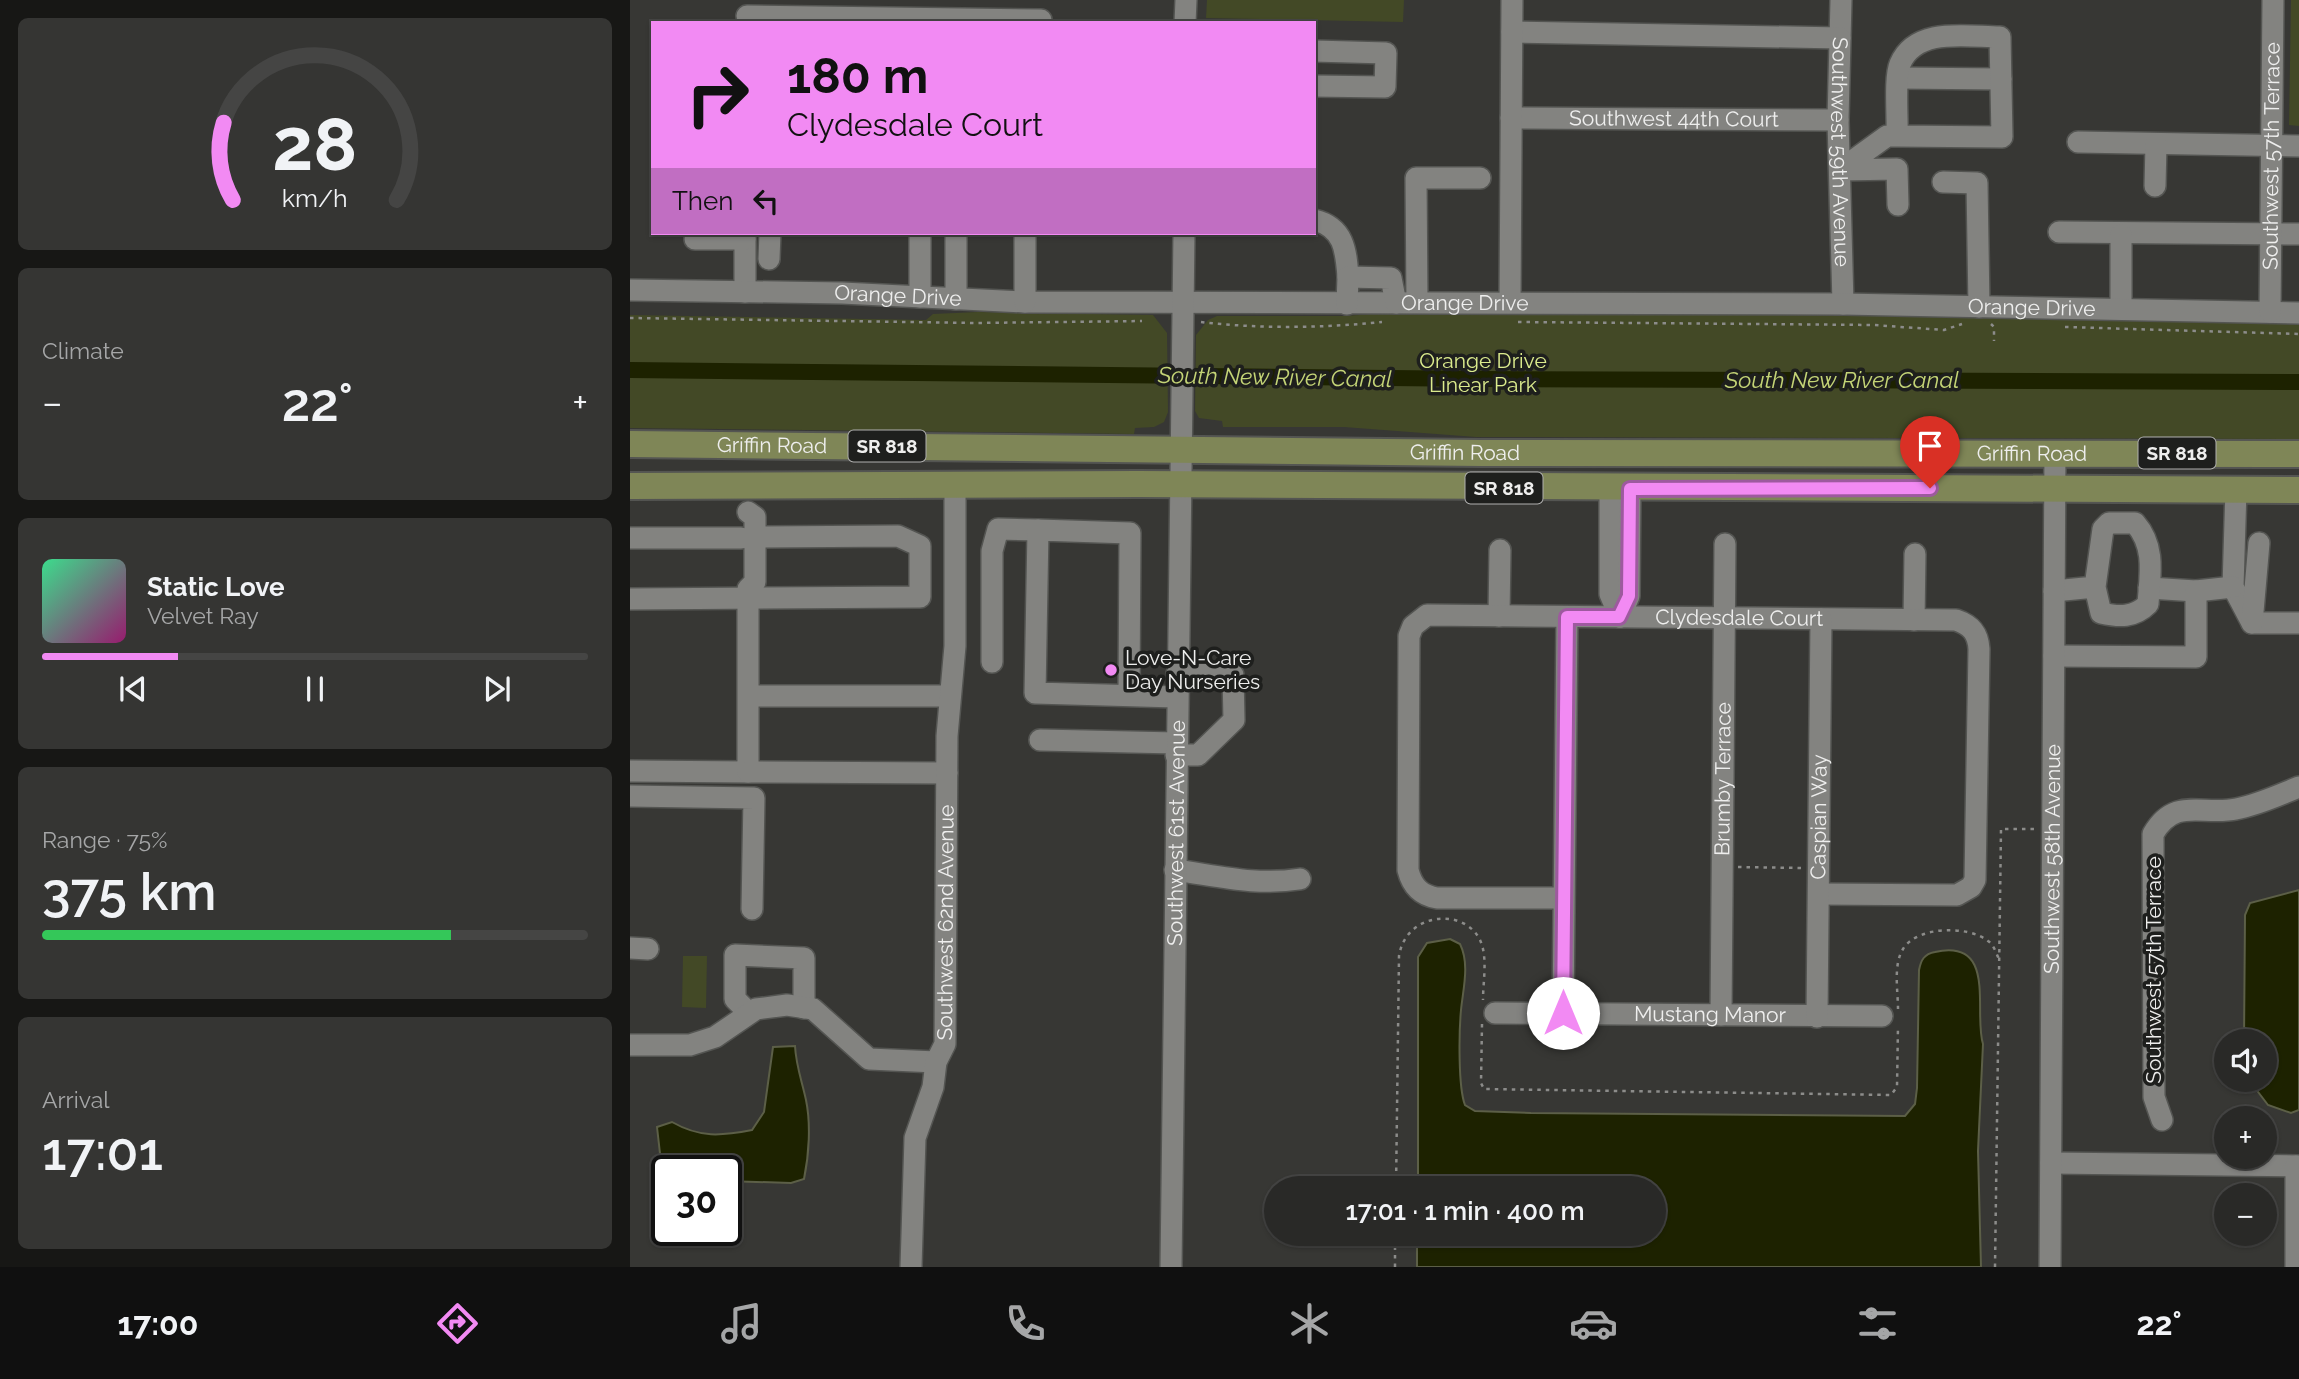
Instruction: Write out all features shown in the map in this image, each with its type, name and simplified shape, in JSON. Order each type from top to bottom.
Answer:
[{"type":"main road","name":"Griffin Road","points":[[630,444],[1804,454],[2299,454]]},
{"type":"main road","points":[[749,499],[760,465],[805,446]]},
{"type":"main road","points":[[1620,489],[1646,467],[1796,466],[1804,454]]},
{"type":"main road","name":"Griffin Road","points":[[630,486],[749,499],[962,484],[2299,490]]},
{"type":"street","points":[[1185,0],[1185,21]]},
{"type":"street","points":[[1510,302],[1512,0]]},
{"type":"street","name":"Southwest 59th Avenue","points":[[1841,0],[1838,120],[1843,304]]},
{"type":"street","name":"Southwest 57th Terrace","points":[[2270,312],[2273,0]]},
{"type":"street","points":[[747,13],[1041,20]]},
{"type":"street","points":[[1512,32],[1840,38]]},
{"type":"street","points":[[1840,170],[1887,136],[1897,136],[2002,136],[2000,37],[1931,37],[1910,50],[1899,65],[1897,136]]},
{"type":"street","points":[[1316,51],[1386,52],[1385,87],[1316,86]]},
{"type":"street","points":[[1899,78],[2001,79]]},
{"type":"street","name":"Southwest 44th Court","points":[[1511,118],[1838,120]]},
{"type":"street","points":[[2078,142],[2299,146]]},
{"type":"street","points":[[2155,186],[2156,144]]},
{"type":"street","points":[[1840,170],[1897,169],[1898,205]]},
{"type":"street","points":[[1400,309],[1416,178],[1480,178]]},
{"type":"street","points":[[1943,182],[1977,183],[1977,316]]},
{"type":"street","points":[[1316,220],[1328,223],[1339,233],[1346,251],[1347,304]]},
{"type":"street","points":[[2059,232],[2121,235],[2299,234]]},
{"type":"street","points":[[769,235],[769,259]]},
{"type":"street","points":[[920,235],[920,297]]},
{"type":"street","points":[[956,235],[956,299]]},
{"type":"street","points":[[1025,235],[1025,302]]},
{"type":"street","name":"Southwest 61st Avenue","points":[[1171,1267],[1176,697],[1184,235]]},
{"type":"street","points":[[2121,235],[2121,309]]},
{"type":"street","points":[[695,239],[745,236],[745,292]]},
{"type":"street","points":[[1348,277],[1391,278],[1400,309]]},
{"type":"street","name":"Orange Drive","points":[[630,290],[1025,302],[1347,304],[1400,309],[1510,302],[1843,304],[1977,316],[2121,309],[2299,313]]},
{"type":"street","name":"Southwest 58th Avenue","points":[[2050,1267],[2054,452]]},
{"type":"street","name":"Southwest 62nd Avenue","points":[[911,1267],[915,1138],[933,1087],[936,1062],[945,1044],[947,773],[962,484]]},
{"type":"street","name":"Southwest 62nd Avenue","points":[[954,656],[966,647],[962,484]]},
{"type":"street","points":[[1619,617],[1610,594],[1620,489]]},
{"type":"street","points":[[2236,489],[2233,587],[2252,622]]},
{"type":"street","points":[[748,772],[748,594],[755,582],[748,537],[755,517],[749,499]]},
{"type":"street","points":[[2109,523],[2134,523],[2144,533],[2151,554],[2148,604],[2141,611],[2120,617],[2101,613],[2095,587],[2103,529],[2109,523]]},
{"type":"street","points":[[992,662],[992,551],[998,529],[1130,533],[1129,695]]},
{"type":"street","points":[[1038,530],[1035,693],[1176,697]]},
{"type":"street","points":[[630,538],[898,536],[920,546],[920,597]]},
{"type":"street","points":[[2252,622],[2259,543]]},
{"type":"street","name":"Brumby Terrace","points":[[1721,1015],[1725,544]]},
{"type":"street","points":[[1499,616],[1500,550]]},
{"type":"street","points":[[1914,620],[1915,554]]},
{"type":"street","points":[[2054,591],[2095,587]]},
{"type":"street","points":[[2149,588],[2196,591],[2233,587]]},
{"type":"street","points":[[2053,656],[2196,657],[2196,591]]},
{"type":"street","points":[[630,599],[694,605],[748,594],[956,597]]},
{"type":"street","name":"Clydesdale Court","points":[[1563,898],[1437,898],[1426,896],[1411,882],[1408,870],[1409,636],[1420,619],[1439,614],[1956,620],[1972,628],[1979,642],[1979,663],[1978,859],[1971,887],[1957,895],[1819,894]]},
{"type":"street","points":[[1563,1013],[1567,617]]},
{"type":"street","name":"Caspian Way","points":[[1817,1017],[1821,619]]},
{"type":"street","points":[[2252,622],[2299,623]]},
{"type":"street","points":[[1040,740],[1176,749],[1198,755],[1234,720],[1233,675],[1177,674]]},
{"type":"street","points":[[749,696],[950,696]]},
{"type":"street","points":[[630,771],[947,773]]},
{"type":"street","name":"Southwest 57th Terrace","points":[[2162,1120],[2154,1097],[2153,834],[2161,821],[2181,810],[2234,810],[2299,787]]},
{"type":"street","points":[[630,796],[754,798],[752,909]]},
{"type":"street","points":[[1175,870],[1242,882],[1271,883],[1300,879]]},
{"type":"street","points":[[749,1013],[735,999],[736,956],[804,958],[804,1008]]},
{"type":"street","points":[[630,1045],[690,1045],[715,1037],[756,1009],[787,1005],[813,1009],[869,1059],[936,1062]]},
{"type":"street","name":"Mustang Manor","points":[[1487,1013],[1882,1016]]},
{"type":"street","points":[[2052,1163],[2298,1166],[2296,1267]]},
{"type":"path","points":[[1201,322],[1319,326],[1400,309]]},
{"type":"path","points":[[1518,322],[1906,326],[1944,330],[1977,316],[1998,320]]},
{"type":"path","points":[[1977,316],[1994,327],[1994,341]]},
{"type":"path","points":[[630,318],[1108,324],[1152,320]]},
{"type":"path","points":[[2060,325],[2073,330],[2299,334]]},
{"type":"path","points":[[1996,1267],[2001,829],[2046,829]]},
{"type":"path","points":[[1738,867],[1810,868]]},
{"type":"path","points":[[1396,1176],[1399,956],[1405,934],[1420,922],[1462,922],[1471,928],[1481,944],[1487,1013],[1481,1083],[1484,1090],[1892,1095],[1897,1087],[1898,966],[1903,949],[1924,933],[1967,933],[1989,942],[1999,960]]},
{"type":"path","points":[[1395,1246],[1395,1267]]},
{"type":"green space","points":[[1207,0],[1404,0],[1403,22],[1206,18]]},
{"type":"green space","points":[[2291,0],[2299,0],[2299,126],[2289,125]]},
{"type":"green space","name":"Orange Drive Linear Park","points":[[1438,309],[2299,319],[2299,439],[1476,437],[1344,427],[1223,427],[1222,421],[1199,418],[1195,411],[1196,335],[1208,320],[1217,316],[1346,316]]},
{"type":"green space","points":[[978,312],[1153,315],[1167,333],[1168,412],[1164,422],[1154,427],[1135,428],[1134,434],[630,428],[630,315],[926,320],[933,314]]},
{"type":"green space","points":[[683,956],[707,956],[706,1008],[682,1007]]},
{"type":"shaded area","points":[[2299,890],[2299,1110],[2291,1113],[2268,1105],[2258,1092],[2277,1092],[2277,1029],[2244,1029],[2245,915],[2250,903]]},
{"type":"shaded area","points":[[1450,939],[1460,944],[1465,960],[1460,1045],[1461,1086],[1465,1105],[1475,1111],[1531,1113],[1905,1116],[1915,1104],[1917,1088],[1921,963],[1926,956],[1935,952],[1955,951],[1968,956],[1979,981],[1983,1044],[1978,1151],[1981,1267],[1417,1267],[1417,1246],[1666,1246],[1666,1176],[1418,1176],[1418,957],[1427,943]]},
{"type":"shaded area","points":[[795,1046],[808,1119],[804,1179],[791,1183],[742,1181],[742,1155],[660,1155],[657,1127],[672,1122],[692,1131],[711,1134],[752,1130],[764,1112],[773,1047]]},
{"type":"waterway","name":"South New River Canal","points":[[630,370],[1484,379],[2299,382]]},
{"type":"place","name":"Love-N-Care Day Nurseries","points":[[1111,670]]},
{"type":"route","points":[[1563,1013],[1567,617],[1619,617],[1629,596],[1630,489],[1930,488]]}]
